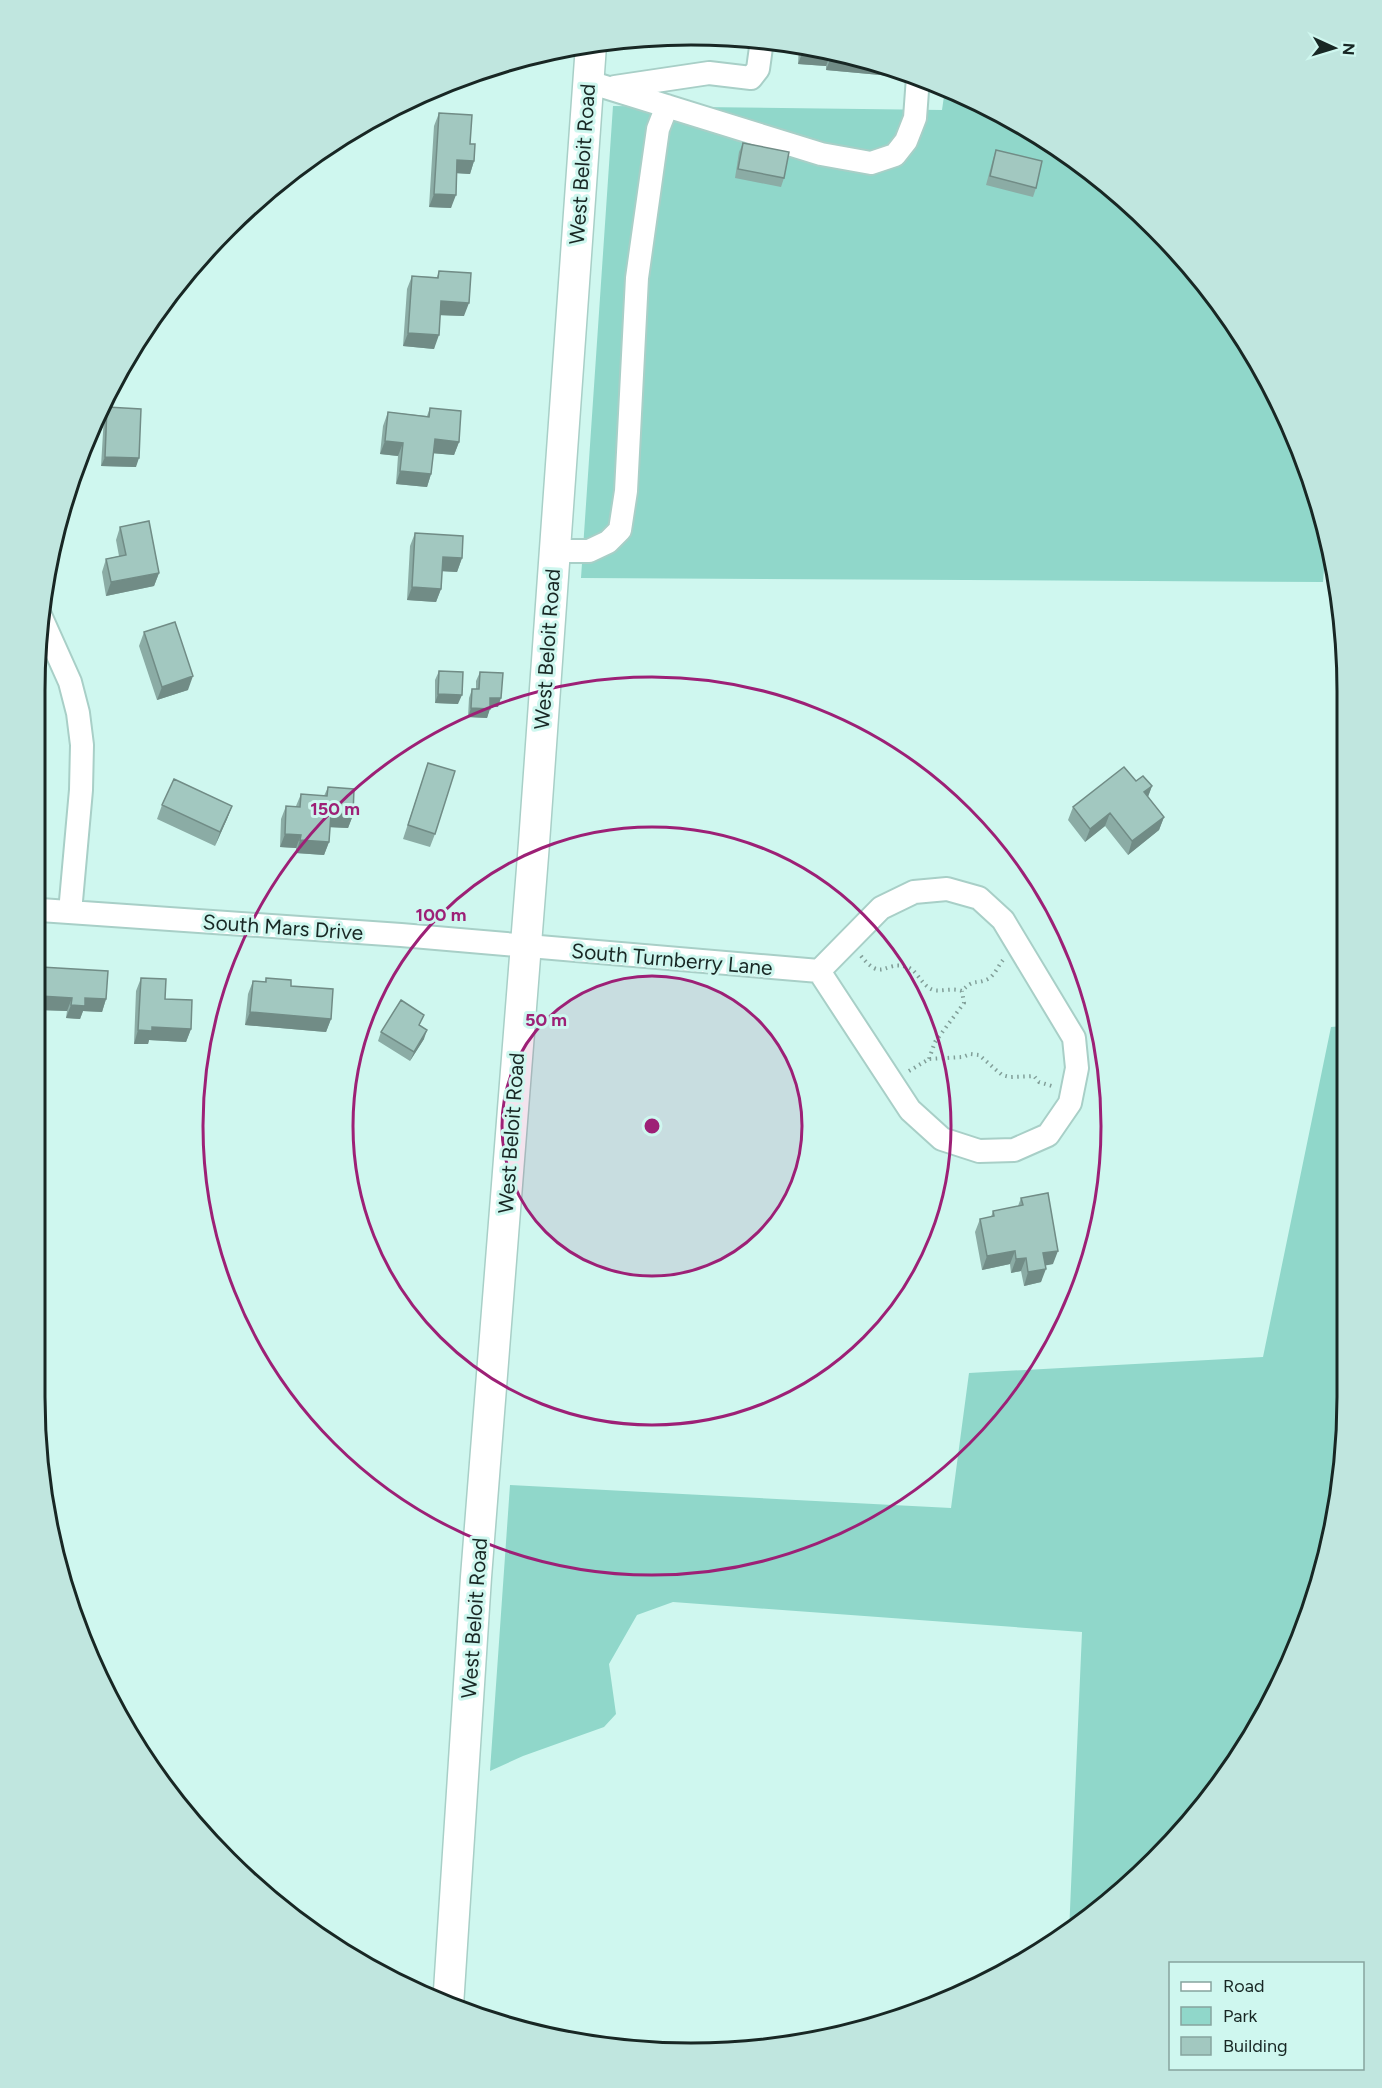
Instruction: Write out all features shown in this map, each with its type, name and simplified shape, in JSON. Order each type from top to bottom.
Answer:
[{"type":"main road","name":"West Beloit Road","points":[[449,1996],[476,1576],[526,946],[554,551],[598,85],[592,53]]},
{"type":"street","points":[[598,85],[709,73],[751,78],[758,69],[761,49]]},
{"type":"street","points":[[598,85],[821,154],[871,163],[895,155],[906,141],[915,118],[917,86]]},
{"type":"street","points":[[554,551],[589,551],[609,542],[620,530],[626,491],[637,278],[658,129],[667,106]]},
{"type":"street","points":[[48,633],[70,682],[78,713],[82,745],[80,798],[70,912]]},
{"type":"street","points":[[947,889],[979,898],[1003,920],[1074,1038],[1077,1068],[1070,1102],[1048,1135],[1014,1150],[979,1151],[942,1139],[910,1110],[819,971],[881,908],[914,892],[947,889]]},
{"type":"street","name":"South Mars Drive","points":[[45,910],[526,946]]},
{"type":"street","name":"South Turnberry Lane","points":[[526,946],[819,971]]},
{"type":"path","points":[[842,948],[861,956],[871,968],[881,970],[900,965],[910,968],[929,988],[937,991],[952,988],[962,991]]},
{"type":"path","points":[[962,991],[970,983],[987,980],[994,974],[1002,960],[1020,949]]},
{"type":"path","points":[[895,1088],[910,1068],[923,1064],[929,1059],[934,1042],[964,1003],[962,991]]},
{"type":"path","points":[[929,1059],[979,1054],[1002,1076],[1034,1076],[1039,1082],[1072,1091]]},
{"type":"green space","points":[[944,97],[1014,132],[1084,178],[1148,234],[1204,298],[1250,368],[1288,444],[1315,524],[1325,563],[1323,582],[581,578],[613,106],[942,110]]},
{"type":"green space","points":[[1331,1027],[1337,1027],[1336,1439],[1325,1523],[1315,1564],[1288,1644],[1270,1683],[1228,1756],[1177,1823],[1117,1883],[1070,1920],[1082,1632],[673,1602],[637,1615],[609,1664],[616,1714],[604,1727],[523,1756],[490,1771],[510,1485],[951,1508],[969,1373],[1263,1357]]},
{"type":"building","points":[[439,113],[472,115],[470,144],[475,144],[474,161],[457,160],[456,195],[434,194]]},
{"type":"building","points":[[743,143],[789,152],[784,178],[738,169]]},
{"type":"building","points":[[996,150],[1042,161],[1036,188],[990,176]]},
{"type":"building","points":[[439,271],[471,273],[469,303],[441,301],[439,335],[408,333],[412,276],[438,278]]},
{"type":"building","points":[[111,407],[141,409],[139,458],[105,457],[107,417]]},
{"type":"building","points":[[430,408],[461,411],[459,442],[435,439],[431,474],[400,471],[403,443],[385,441],[388,412],[429,417]]},
{"type":"building","points":[[149,521],[159,573],[111,582],[106,559],[126,555],[120,527]]},
{"type":"building","points":[[415,533],[463,536],[462,558],[443,557],[441,589],[412,587]]},
{"type":"building","points":[[175,622],[193,676],[162,687],[144,632]]},
{"type":"building","points":[[439,671],[463,672],[462,695],[438,694]]},
{"type":"building","points":[[480,672],[503,673],[501,698],[490,698],[490,709],[471,708],[472,689],[479,689]]},
{"type":"building","points":[[428,763],[455,771],[435,834],[408,825]]},
{"type":"building","points":[[1124,767],[1136,781],[1143,776],[1152,786],[1144,792],[1164,817],[1132,841],[1110,813],[1090,829],[1073,807]]},
{"type":"building","points":[[174,779],[232,806],[220,832],[162,805]]},
{"type":"building","points":[[328,787],[354,789],[353,815],[331,813],[329,842],[300,840],[301,835],[285,834],[286,806],[300,807],[301,794],[327,796]]},
{"type":"building","points":[[45,967],[108,971],[106,999],[85,998],[85,1006],[71,1005],[72,998],[45,996]]},
{"type":"building","points":[[141,978],[166,979],[165,999],[192,1000],[191,1029],[152,1027],[152,1031],[138,1030]]},
{"type":"building","points":[[266,978],[291,980],[291,986],[333,989],[331,1019],[250,1012],[253,981],[266,982]]},
{"type":"building","points":[[401,1000],[424,1015],[419,1025],[427,1030],[414,1052],[381,1032]]},
{"type":"building","points":[[1048,1193],[1058,1251],[1043,1253],[1046,1269],[1028,1272],[1026,1258],[1016,1259],[1015,1251],[987,1256],[980,1219],[994,1216],[993,1211],[1023,1205],[1021,1198]]}]
